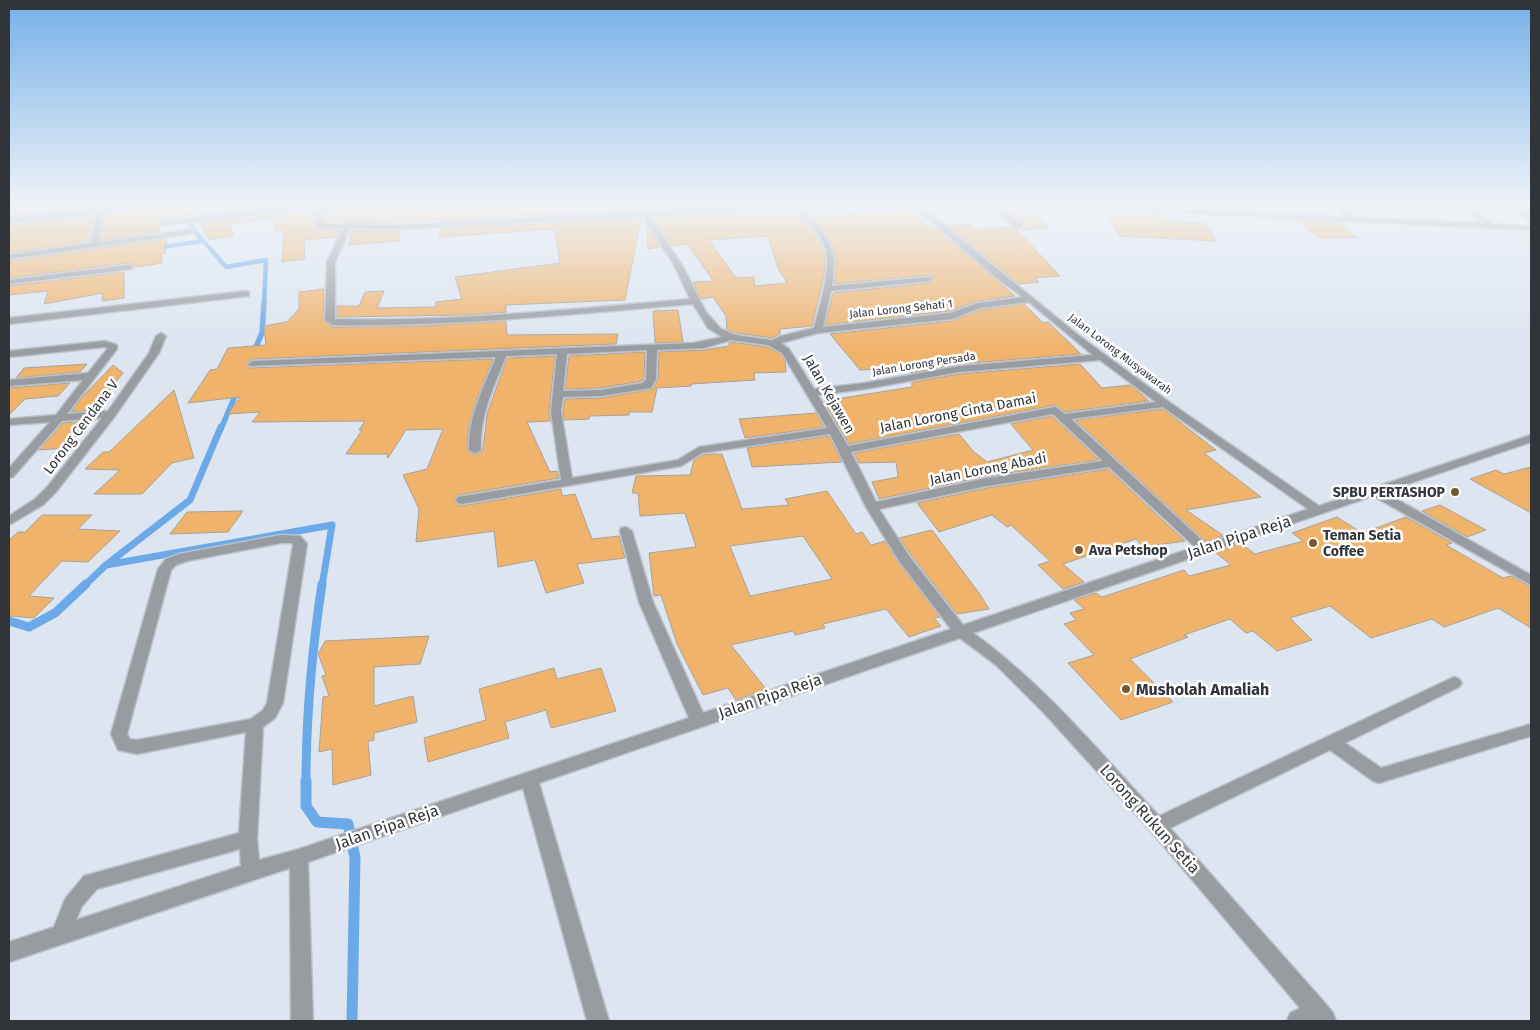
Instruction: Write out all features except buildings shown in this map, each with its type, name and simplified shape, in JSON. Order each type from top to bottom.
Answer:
[{"type":"street","points":[[9,257],[44,252]]},
{"type":"street","points":[[336,252],[332,262],[330,320],[332,322],[381,323],[502,317],[696,301]]},
{"type":"street","points":[[670,252],[682,270],[696,301],[712,327],[730,337],[774,343]]},
{"type":"street","points":[[818,330],[827,289],[831,258],[830,252]]},
{"type":"street","name":"Jalan Lorong Musyawarah","points":[[971,252],[1101,357],[1319,510]]},
{"type":"street","points":[[9,282],[129,267]]},
{"type":"street","points":[[827,289],[929,279]]},
{"type":"street","points":[[9,321],[246,294]]},
{"type":"street","name":"Jalan Lorong Sehati 1","points":[[774,343],[789,336],[818,330],[947,317],[978,306],[1030,299]]},
{"type":"street","name":"Lorong Cendana V","points":[[9,521],[38,502],[52,489],[111,414],[154,353],[161,336]]},
{"type":"street","points":[[253,364],[652,347],[707,343],[726,340],[730,337]]},
{"type":"street","name":"Jalan Kejawen","points":[[774,343],[786,351],[834,430],[872,507],[904,558],[960,631]]},
{"type":"street","points":[[9,354],[105,344],[114,347],[59,418],[9,475]]},
{"type":"street","points":[[558,394],[601,393],[647,386],[650,379],[652,347]]},
{"type":"street","points":[[562,352],[556,411],[567,482]]},
{"type":"street","points":[[475,450],[474,433],[486,392],[502,354]]},
{"type":"street","name":"Jalan Lorong Persada","points":[[811,393],[865,386],[959,369],[1101,357]]},
{"type":"street","points":[[9,383],[92,376]]},
{"type":"street","points":[[1064,417],[1166,404]]},
{"type":"street","name":"Jalan Lorong Cinta Damai","points":[[845,450],[1049,410],[1058,412],[1064,417]]},
{"type":"street","points":[[9,422],[111,414]]},
{"type":"street","points":[[1064,417],[1110,463],[1203,548]]},
{"type":"street","points":[[462,500],[680,464],[699,450],[834,430]]},
{"type":"street","name":"Jalan Pipa Reja","points":[[9,952],[251,871],[299,857],[379,828],[1531,438]]},
{"type":"street","name":"Jalan Lorong Abadi","points":[[872,507],[987,482],[1110,463]]},
{"type":"street","points":[[1375,492],[1531,581]]},
{"type":"street","points":[[626,531],[646,602],[698,721]]},
{"type":"street","points":[[281,539],[295,539],[300,544],[275,703],[269,714],[255,724],[137,747],[124,745],[119,734],[165,569],[171,562],[184,556],[281,539]]},
{"type":"street","name":"Lorong Rukun Setia","points":[[960,631],[1001,661],[1050,709],[1157,826],[1321,1016]]},
{"type":"street","points":[[1157,826],[1454,683]]},
{"type":"street","points":[[251,871],[248,839],[255,724]]},
{"type":"street","points":[[1331,742],[1379,776],[1531,730]]},
{"type":"street","points":[[529,778],[598,1021]]},
{"type":"street","points":[[62,935],[65,920],[78,894],[91,882],[248,839]]},
{"type":"street","points":[[299,857],[302,1021]]},
{"type":"street","points":[[1298,1021],[1321,1016]]},
{"type":"waterway","points":[[213,252],[226,267],[266,260],[264,304]]},
{"type":"waterway","points":[[244,374],[262,333],[264,303]]},
{"type":"waterway","points":[[221,429],[237,391]]},
{"type":"waterway","points":[[106,565],[190,500],[221,427]]},
{"type":"waterway","points":[[106,565],[332,525],[322,586]]},
{"type":"waterway","points":[[84,586],[106,565]]},
{"type":"waterway","points":[[9,621],[29,627],[55,613],[86,584]]},
{"type":"waterway","points":[[306,783],[310,683],[322,584]]},
{"type":"waterway","points":[[306,783],[306,806],[317,822],[348,824],[355,858],[352,1021]]},
{"type":"place","name":"SPBU PERTASHOP","points":[[1455,492]]},
{"type":"place","name":"Teman Setia Coffee","points":[[1313,543]]},
{"type":"place","name":"Ava Petshop","points":[[1079,550]]},
{"type":"place","name":"Musholah Amaliah","points":[[1126,689]]}]
